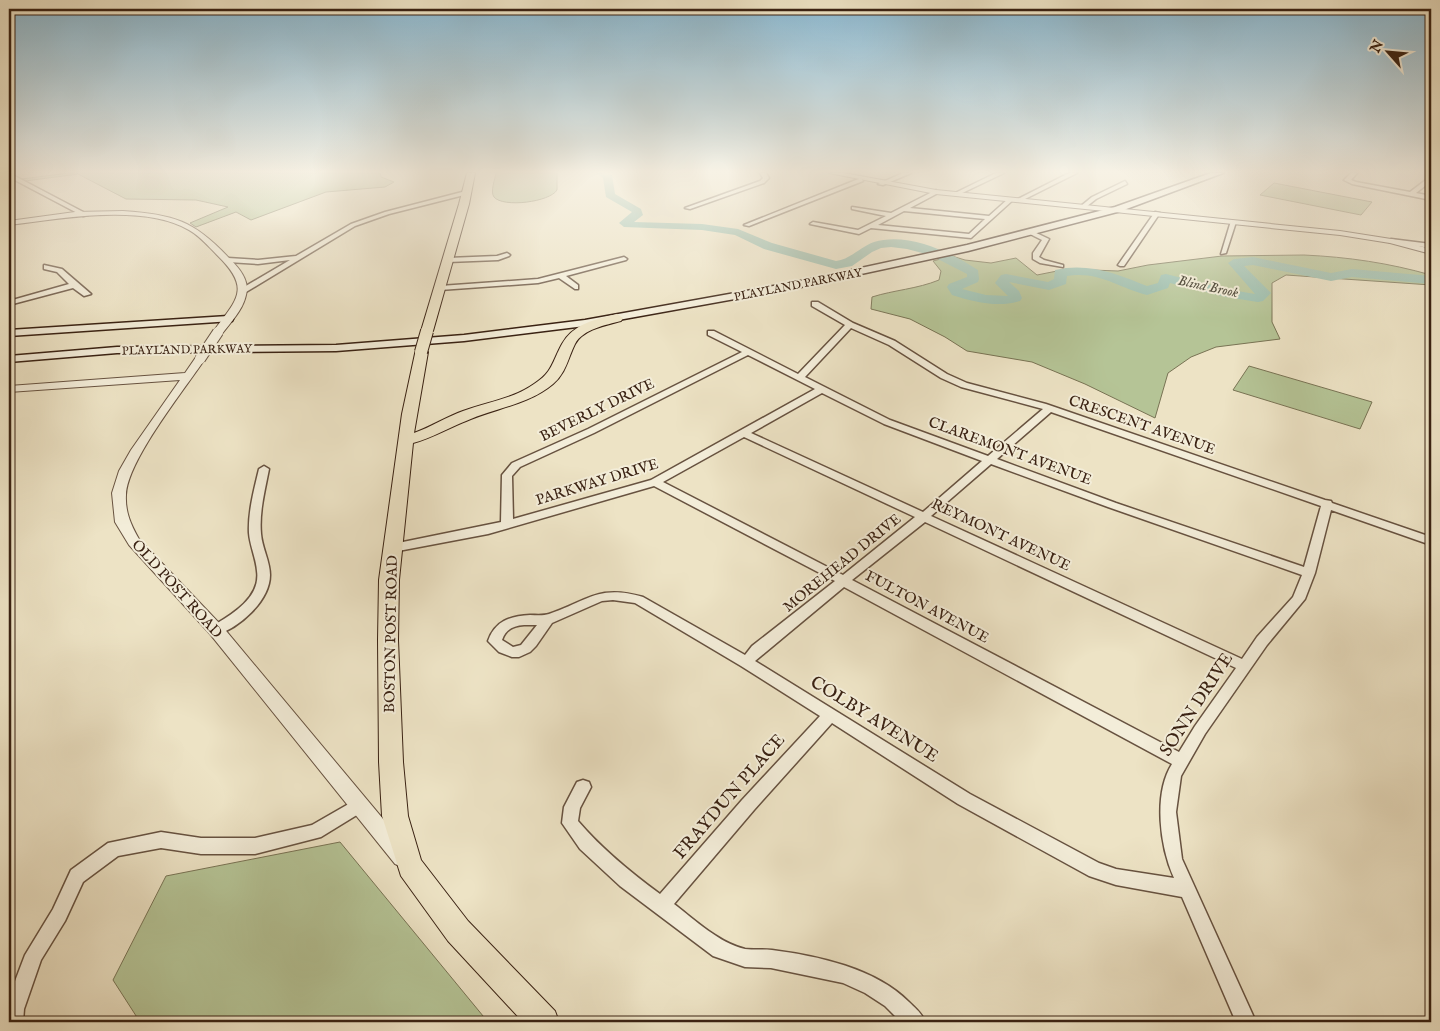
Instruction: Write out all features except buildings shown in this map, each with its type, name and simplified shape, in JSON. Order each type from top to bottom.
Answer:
[{"type":"main road","name":"BOSTON POST ROAD","points":[[458,221],[421,352],[406,440],[389,580],[388,640],[392,790],[401,840],[410,867],[458,931],[544,1022]]},
{"type":"main road","name":"PLAYLAND PARKWAY","points":[[9,360],[68,353],[134,350],[316,349],[494,334],[617,318],[796,286],[954,252],[1075,221]]},
{"type":"main road","points":[[406,440],[422,436],[465,416],[530,393],[546,383],[556,372],[568,345],[575,336],[586,328],[617,318]]},
{"type":"main road","points":[[11,333],[228,319]]},
{"type":"main road","name":"PLAYLAND PARKWAY","points":[[9,353],[154,345],[366,345]]},
{"type":"street","points":[[9,223],[27,221]]},
{"type":"street","points":[[171,221],[198,232],[228,260],[242,278],[243,290],[339,232],[361,221]]},
{"type":"street","points":[[747,225],[757,221]]},
{"type":"street","points":[[813,224],[858,232],[880,221]]},
{"type":"street","points":[[870,226],[971,236],[988,221]]},
{"type":"street","points":[[1122,264],[1151,221]]},
{"type":"street","points":[[1226,221],[1333,232],[1431,246]]},
{"type":"street","points":[[1223,253],[1233,222]]},
{"type":"street","points":[[1032,233],[1046,239],[1035,254],[1035,258],[1042,262],[1060,266]]},
{"type":"street","points":[[1392,241],[1431,252]]},
{"type":"street","points":[[448,260],[498,258],[507,255]]},
{"type":"street","points":[[228,260],[263,261],[300,256]]},
{"type":"street","points":[[440,288],[514,284],[561,276],[624,259]]},
{"type":"street","points":[[47,267],[62,270],[74,286],[87,294]]},
{"type":"street","points":[[561,276],[575,287]]},
{"type":"street","points":[[9,303],[74,286]]},
{"type":"street","name":"OLD POST ROAD","points":[[243,290],[238,304],[130,460],[121,482],[118,503],[122,522],[134,542],[216,630],[410,867]]},
{"type":"street","name":"CRESCENT AVENUE","points":[[815,304],[850,325],[892,343],[944,376],[964,385],[1050,409],[1327,503],[1431,541]]},
{"type":"street","points":[[800,377],[850,325]]},
{"type":"street","name":"CLAREMONT AVENUE","points":[[711,333],[887,422],[1309,573]]},
{"type":"street","name":"BEVERLY DRIVE","points":[[507,525],[507,475],[516,465],[591,431],[748,352]]},
{"type":"street","points":[[9,388],[188,376]]},
{"type":"street","name":"PARKWAY DRIVE","points":[[393,548],[507,525],[655,482],[822,390]]},
{"type":"street","name":"MOREHEAD DRIVE","points":[[746,662],[757,650],[923,518],[1050,409]]},
{"type":"street","name":"REYMONT AVENUE","points":[[744,433],[923,518],[1245,666]]},
{"type":"street","points":[[216,630],[232,621],[244,610],[255,599],[261,588],[264,576],[255,536],[255,522],[264,469]]},
{"type":"street","name":"FULTON AVENUE","points":[[655,482],[1181,762]]},
{"type":"street","name":"SONN DRIVE","points":[[1246,1022],[1174,859],[1168,812],[1174,775],[1200,730],[1262,641],[1299,599],[1309,573],[1327,503]]},
{"type":"street","name":"COLBY AVENUE","points":[[547,620],[562,615],[594,598],[623,594],[639,600],[746,662],[964,799],[1095,870],[1116,877],[1186,889]]},
{"type":"street","name":"FRAYDUN PLACE","points":[[661,906],[748,805],[830,715]]},
{"type":"street","points":[[583,787],[572,807],[570,823],[586,843],[626,880],[720,949],[745,958],[771,959],[844,974],[872,986],[892,999],[915,1022]]},
{"type":"street","points":[[13,1022],[14,1009],[34,955],[59,914],[77,876],[114,849],[161,840],[201,846],[255,846],[315,832],[360,805]]},
{"type":"green space","points":[[194,221],[212,221],[196,227],[190,223]]},
{"type":"green space","points":[[1304,255],[1368,261],[1400,267],[1431,275],[1431,280],[1429,280],[1431,285],[1286,275],[1272,283],[1272,322],[1280,339],[1216,347],[1191,357],[1168,373],[1155,418],[1085,384],[1032,362],[967,351],[910,319],[871,309],[872,297],[939,280],[941,271],[933,261],[952,256],[965,260],[991,263],[1016,258],[1037,275],[1067,269],[1118,271],[1148,265],[1222,256]]},
{"type":"green space","points":[[1249,366],[1372,402],[1360,429],[1233,390]]},
{"type":"green space","points":[[340,842],[488,1022],[140,1022],[113,980],[166,876]]},
{"type":"waterway","name":"Blind Brook","points":[[628,221],[625,223],[628,225],[702,227],[738,232],[768,246],[836,265],[848,263],[868,249],[878,245],[891,243],[908,245],[934,252],[973,273],[973,279],[954,287],[957,292],[986,299],[1010,300],[1015,298],[1014,294],[1002,283],[1006,278],[1049,286],[1061,281],[1060,273],[1072,271],[1105,274],[1147,291],[1163,285],[1166,278],[1226,293],[1258,298],[1264,293],[1234,263],[1253,261],[1331,277],[1352,273],[1431,280]]}]
